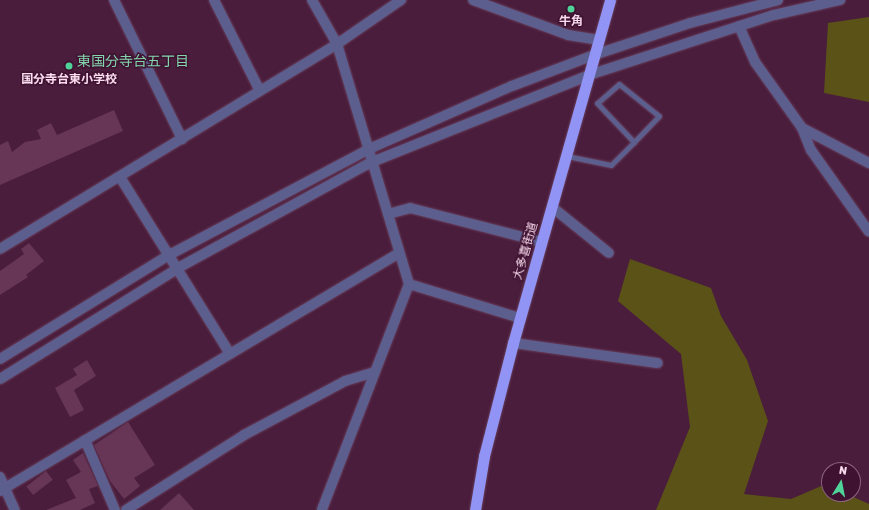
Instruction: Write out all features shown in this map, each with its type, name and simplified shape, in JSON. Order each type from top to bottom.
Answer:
[{"type":"highway","name":"大多喜街道","points":[[475,510],[484,456],[513,343],[610,0]]},
{"type":"street","points":[[114,0],[182,140]]},
{"type":"street","points":[[214,0],[259,89]]},
{"type":"street","points":[[312,0],[337,44],[409,284],[322,510]]},
{"type":"street","points":[[0,249],[182,140],[259,89],[337,44],[401,0]]},
{"type":"street","points":[[473,0],[568,35],[598,40]]},
{"type":"street","points":[[0,358],[169,255],[369,149],[512,86],[594,55],[690,23],[778,0]]},
{"type":"street","points":[[0,379],[178,268],[372,162],[589,75],[774,15],[840,0]]},
{"type":"street","points":[[739,26],[754,62],[802,128],[811,150],[869,232]]},
{"type":"street","points":[[802,128],[869,163]]},
{"type":"street","points":[[120,177],[178,268],[230,354]]},
{"type":"street","points":[[552,207],[609,253]]},
{"type":"street","points":[[388,214],[410,208],[542,242]]},
{"type":"street","points":[[2,489],[400,253]]},
{"type":"street","points":[[409,284],[520,318]]},
{"type":"street","points":[[513,343],[658,363]]},
{"type":"street","points":[[126,510],[244,435],[345,381],[375,372]]},
{"type":"street","points":[[85,440],[115,510]]},
{"type":"street","points":[[0,477],[2,489],[15,510]]},
{"type":"lane","points":[[567,156],[611,165],[634,142],[659,116],[619,84],[597,103],[634,142]]},
{"type":"shaded area","points":[[869,17],[869,102],[824,93],[828,23]]},
{"type":"shaded area","points":[[630,259],[711,288],[721,316],[747,360],[768,421],[744,494],[791,499],[821,486],[821,502],[861,502],[861,500],[869,504],[869,510],[656,510],[690,427],[681,354],[618,301]]},
{"type":"building","points":[[114,110],[123,131],[0,185],[0,145],[8,141],[12,152],[25,142],[41,139],[37,130],[51,123],[57,135]]},
{"type":"building","points":[[29,243],[44,261],[26,275],[28,277],[0,295],[0,271],[24,254],[21,249]]},
{"type":"building","points":[[87,360],[96,376],[74,390],[84,410],[70,417],[55,388],[77,375],[73,369]]},
{"type":"building","points":[[128,422],[155,465],[134,478],[140,486],[124,499],[110,481],[94,445]]},
{"type":"building","points":[[83,453],[98,486],[89,489],[95,503],[80,510],[46,510],[76,498],[66,480],[81,472],[73,460]]},
{"type":"building","points":[[46,471],[53,480],[33,495],[26,486]]},
{"type":"building","points":[[179,493],[194,510],[160,510]]},
{"type":"place","name":"牛角","points":[[571,9]]},
{"type":"place","name":"国分寺台東小学校","points":[[69,66]]},
{"type":"district","name":"東国分寺台五丁目","points":[[133,62]]}]
